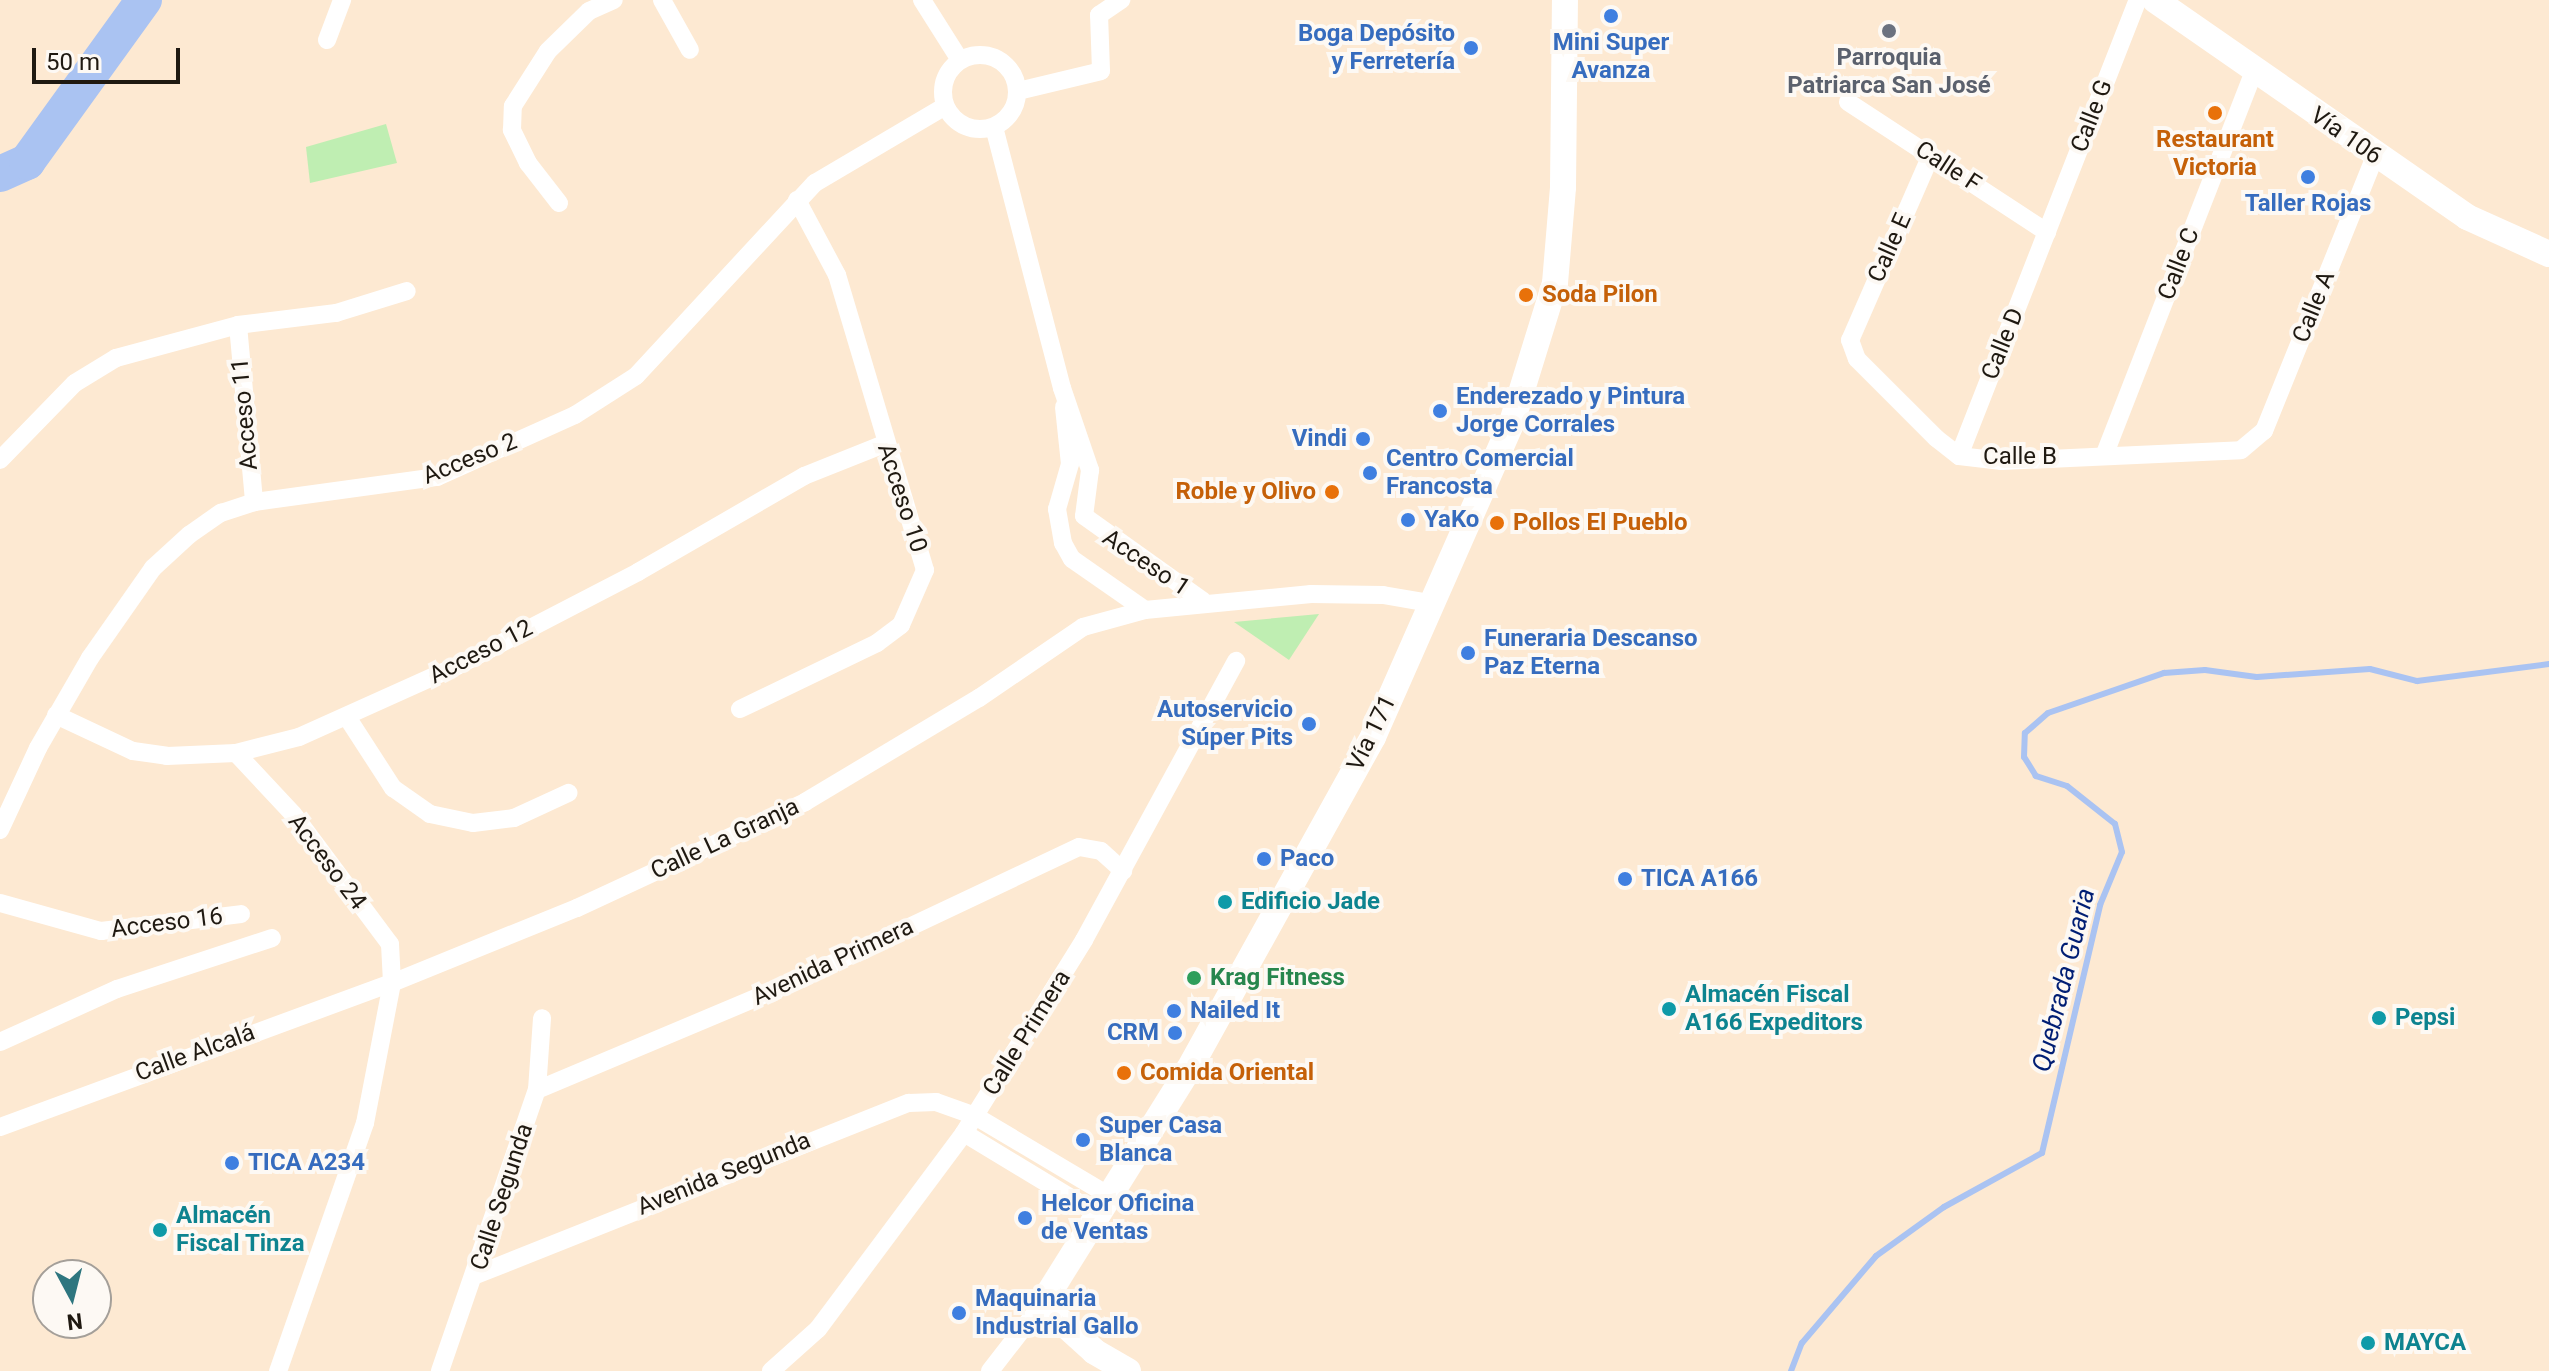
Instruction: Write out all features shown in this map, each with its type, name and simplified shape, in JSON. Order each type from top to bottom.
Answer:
[{"type":"main road","name":"Vía 171","points":[[1042,1304],[1189,1069],[1373,737],[1512,422],[1555,283],[1563,187],[1565,0]]},
{"type":"main road","name":"Vía 106","points":[[2155,0],[2254,72],[2467,217],[2549,254]]},
{"type":"main road","points":[[1042,1304],[1094,1351],[1128,1371]]},
{"type":"street","points":[[327,40],[342,0]]},
{"type":"street","points":[[559,203],[528,163],[512,130],[513,106],[548,51],[589,11],[614,0]]},
{"type":"street","points":[[662,0],[690,50]]},
{"type":"street","points":[[922,0],[960,60]]},
{"type":"street","points":[[1018,91],[1097,74],[1103,68],[1099,15],[1121,0]]},
{"type":"street","name":"Calle G","points":[[2047,232],[2138,0]]},
{"type":"street","points":[[986,55],[998,59],[1008,67],[1018,91],[1012,113],[994,127],[960,124],[945,106],[945,80],[960,60],[986,55]]},
{"type":"street","name":"Calle C","points":[[2104,456],[2254,72]]},
{"type":"street","name":"Calle F","points":[[1848,102],[2047,232]]},
{"type":"street","name":"Acceso 2","points":[[0,830],[56,715],[153,568],[221,513],[254,502],[437,477],[575,415],[636,376],[815,183],[945,106]]},
{"type":"street","name":"Acceso 1","points":[[994,127],[1062,388],[1090,470],[1084,516],[1203,601]]},
{"type":"street","name":"Calle E","points":[[1850,340],[1931,155]]},
{"type":"street","name":"Calle A","points":[[2241,450],[2264,431],[2375,156]]},
{"type":"street","name":"Acceso 10","points":[[740,709],[877,643],[901,625],[915,603],[925,570],[918,535],[884,444],[837,275],[797,200]]},
{"type":"street","name":"Calle D","points":[[1959,456],[2047,232]]},
{"type":"street","points":[[0,460],[75,383],[116,358],[238,325],[336,313],[407,291]]},
{"type":"street","name":"Acceso 11","points":[[238,325],[254,502]]},
{"type":"street","name":"Calle B","points":[[1850,340],[1857,359],[1959,456],[2002,461],[2241,450]]},
{"type":"street","name":"Acceso 1","points":[[1062,388],[1070,464],[1057,509],[1063,543],[1072,559],[1145,610]]},
{"type":"street","name":"Acceso 12","points":[[56,715],[133,751],[236,753],[347,717],[624,579],[804,476],[884,444]]},
{"type":"street","name":"Calle La Granja","points":[[392,983],[577,908],[805,802],[979,698],[1083,627],[1145,610],[1203,601],[1311,594],[1383,595],[1430,603]]},
{"type":"street","name":"Calle Primera","points":[[771,1371],[818,1329],[964,1133],[1123,871],[1236,661]]},
{"type":"street","points":[[347,717],[393,788],[430,814],[473,823],[514,818],[568,793]]},
{"type":"street","name":"Acceso 24","points":[[236,753],[293,814],[390,944],[392,983]]},
{"type":"street","name":"Avenida Primera","points":[[537,1090],[791,983],[1079,847],[1101,851],[1123,871]]},
{"type":"street","name":"Acceso 16","points":[[0,903],[101,931],[241,914]]},
{"type":"street","points":[[207,919],[219,953]]},
{"type":"street","points":[[0,1042],[117,989],[272,938]]},
{"type":"street","points":[[278,1371],[365,1123],[392,983]]},
{"type":"street","name":"Calle Alcalá","points":[[0,1127],[392,983]]},
{"type":"street","name":"Calle Segunda","points":[[440,1371],[476,1275],[537,1090],[542,1018]]},
{"type":"street","name":"Avenida Segunda","points":[[476,1275],[883,1110],[936,1102],[975,1116],[1104,1205]]},
{"type":"street","points":[[964,1133],[1104,1205]]},
{"type":"street","points":[[990,1371],[1042,1304]]},
{"type":"green space","points":[[386,124],[397,163],[310,183],[306,147]]},
{"type":"green space","points":[[1319,614],[1289,660],[1234,622]]},
{"type":"waterway","points":[[0,174],[27,162],[144,0]]},
{"type":"waterway","name":"Quebrada Guaria","points":[[1791,1371],[1802,1343],[1876,1256],[1944,1207],[2042,1153],[2100,905],[2122,852],[2115,824],[2067,786],[2036,776],[2024,757],[2025,733],[2048,713],[2164,673],[2205,670],[2257,677],[2370,669],[2417,681],[2549,664]]},
{"type":"place","name":"Mini Super Avanza","points":[[1611,16]]},
{"type":"place","name":"Parroquia Patriarca San José","points":[[1889,31]]},
{"type":"place","name":"Boga Depósito y Ferretería","points":[[1471,48]]},
{"type":"place","name":"Restaurant Victoria","points":[[2215,113]]},
{"type":"place","name":"Taller Rojas","points":[[2308,177]]},
{"type":"place","name":"Soda Pilon","points":[[1526,295]]},
{"type":"place","name":"Enderezado y Pintura Jorge Corrales","points":[[1440,411]]},
{"type":"place","name":"Vindi","points":[[1363,439]]},
{"type":"place","name":"Centro Comercial Francosta","points":[[1370,473]]},
{"type":"place","name":"Roble y Olivo","points":[[1332,492]]},
{"type":"place","name":"YaKo","points":[[1408,520]]},
{"type":"place","name":"Pollos El Pueblo","points":[[1497,523]]},
{"type":"place","name":"Funeraria Descanso Paz Eterna","points":[[1468,653]]},
{"type":"place","name":"Autoservicio Súper Pits","points":[[1309,724]]},
{"type":"place","name":"Paco","points":[[1264,859]]},
{"type":"place","name":"TICA A166","points":[[1625,879]]},
{"type":"place","name":"Edificio Jade","points":[[1225,902]]},
{"type":"place","name":"Krag Fitness","points":[[1194,978]]},
{"type":"place","name":"Almacén Fiscal A166 Expeditors","points":[[1669,1009]]},
{"type":"place","name":"Nailed It","points":[[1174,1011]]},
{"type":"place","name":"Pepsi","points":[[2379,1018]]},
{"type":"place","name":"CRM","points":[[1175,1033]]},
{"type":"place","name":"Comida Oriental","points":[[1124,1073]]},
{"type":"place","name":"Super Casa Blanca","points":[[1083,1140]]},
{"type":"place","name":"TICA A234","points":[[232,1163]]},
{"type":"place","name":"Helcor Oficina de Ventas","points":[[1025,1218]]},
{"type":"place","name":"Almacén Fiscal Tinza","points":[[160,1230]]},
{"type":"place","name":"Maquinaria Industrial Gallo","points":[[959,1313]]},
{"type":"place","name":"MAYCA","points":[[2368,1343]]}]
